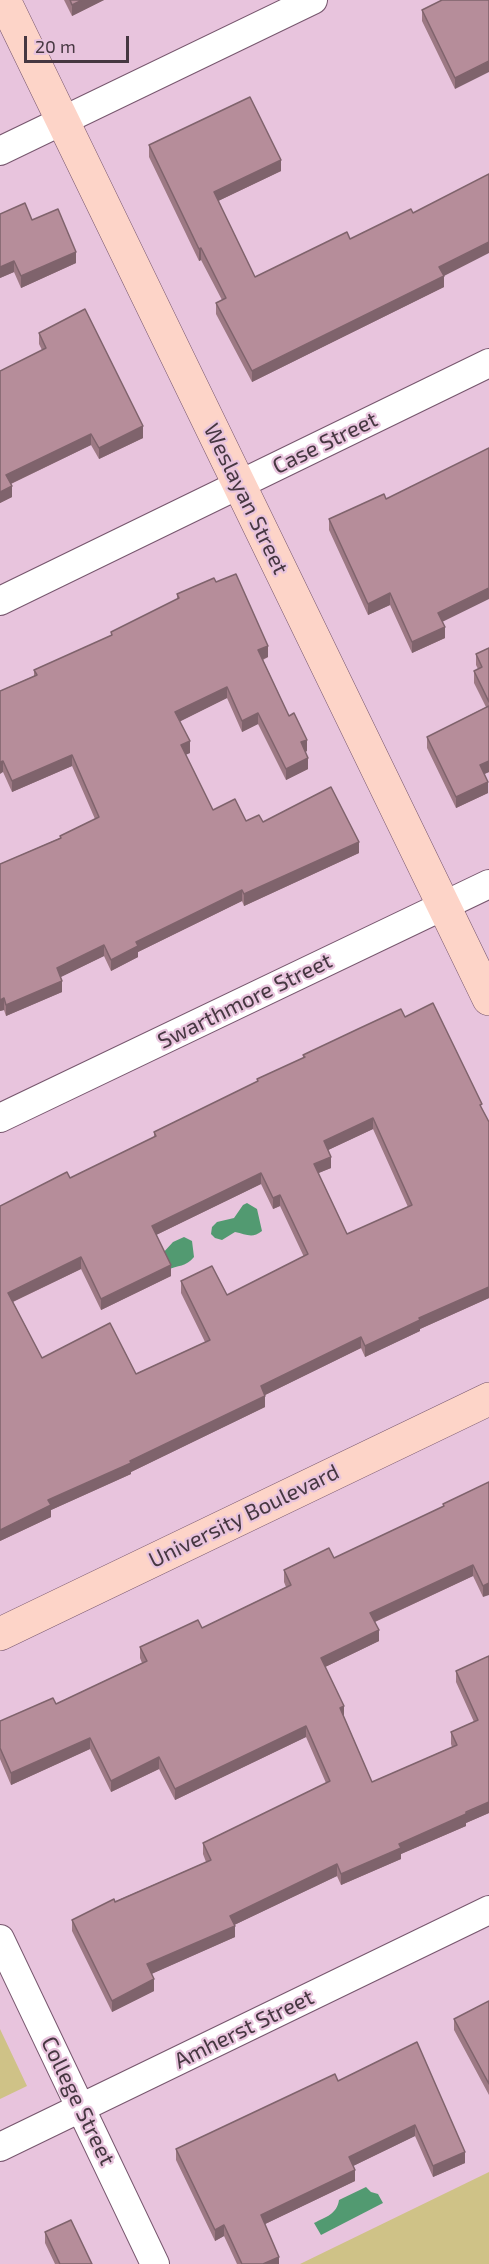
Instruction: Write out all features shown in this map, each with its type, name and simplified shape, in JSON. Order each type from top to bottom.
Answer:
[{"type":"main road","name":"Weslayan Street","points":[[4,0],[489,999]]},
{"type":"main road","name":"University Boulevard","points":[[0,1634],[489,1399]]},
{"type":"street","points":[[0,151],[313,0]]},
{"type":"street","name":"Case Street","points":[[0,601],[489,363]]},
{"type":"street","name":"Swarthmore Street","points":[[0,1118],[489,884]]},
{"type":"street","name":"Amherst Street","points":[[0,2147],[489,1910]]},
{"type":"street","name":"College Street","points":[[0,1939],[155,2264]]},
{"type":"shaded area","points":[[247,1203],[257,1209],[262,1231],[252,1235],[235,1232],[222,1240],[211,1234],[212,1227],[217,1222],[234,1218]]},
{"type":"shaded area","points":[[184,1237],[192,1241],[194,1257],[185,1264],[167,1270],[162,1254],[173,1242]]},
{"type":"shaded area","points":[[0,2029],[27,2086],[0,2099]]},
{"type":"shaded area","points":[[489,2172],[489,2264],[300,2264]]},
{"type":"shaded area","points":[[366,2187],[378,2194],[383,2203],[321,2235],[314,2223],[333,2212],[339,2200]]},
{"type":"building","points":[[70,0],[82,0],[72,5]]},
{"type":"building","points":[[442,0],[489,0],[489,61],[455,78],[422,10]]},
{"type":"building","points":[[250,97],[281,160],[214,192],[255,277],[347,232],[350,239],[411,209],[413,213],[489,174],[489,242],[439,267],[444,276],[252,371],[216,303],[226,298],[201,248],[199,249],[149,145]]},
{"type":"building","points":[[25,203],[32,220],[58,209],[76,252],[21,276],[14,261],[0,267],[0,214]]},
{"type":"building","points":[[85,309],[143,426],[99,448],[91,434],[6,475],[12,486],[0,492],[0,371],[46,348],[39,333]]},
{"type":"building","points":[[489,448],[489,588],[438,613],[445,627],[412,642],[390,593],[368,604],[329,519],[384,494],[386,499]]},
{"type":"building","points":[[236,574],[268,646],[258,650],[289,716],[294,713],[307,740],[301,742],[308,758],[286,769],[258,713],[242,721],[227,687],[175,712],[190,741],[181,745],[213,810],[235,799],[246,821],[259,815],[263,822],[331,787],[359,842],[244,894],[242,890],[136,942],[138,946],[111,960],[104,945],[57,968],[62,981],[6,1005],[4,998],[0,1000],[0,864],[61,838],[60,836],[99,817],[72,755],[12,781],[3,761],[0,762],[0,691],[37,675],[34,670],[112,635],[111,632],[179,598],[177,594],[214,578],[216,582]]},
{"type":"building","points":[[489,648],[489,702],[474,671],[482,667],[476,654]]},
{"type":"building","points":[[489,706],[489,761],[480,765],[488,782],[456,797],[427,737]]},
{"type":"building","points":[[433,1003],[489,1122],[489,1287],[419,1318],[420,1320],[365,1346],[361,1337],[261,1386],[265,1396],[130,1461],[131,1463],[48,1500],[51,1505],[0,1530],[0,1206],[67,1172],[70,1178],[156,1136],[154,1132],[358,1029],[401,1009],[405,1017]],"holes":[[[373,1118],[412,1205],[347,1234],[314,1164],[331,1157],[324,1141]],[[261,1173],[273,1198],[280,1195],[308,1254],[227,1295],[212,1266],[181,1281],[210,1340],[136,1374],[110,1323],[42,1358],[8,1293],[81,1257],[101,1299],[171,1265],[152,1226]]]},
{"type":"building","points":[[489,1482],[489,1583],[483,1586],[473,1565],[370,1613],[379,1630],[321,1658],[344,1706],[340,1708],[372,1782],[457,1745],[451,1732],[478,1720],[456,1671],[489,1656],[489,1802],[399,1844],[401,1848],[341,1874],[337,1864],[230,1916],[235,1926],[147,1964],[154,1979],[112,2001],[72,1920],[114,1899],[115,1902],[211,1860],[203,1843],[330,1781],[306,1726],[175,1789],[159,1757],[111,1781],[90,1738],[11,1773],[0,1748],[0,1721],[53,1698],[56,1704],[147,1661],[140,1647],[198,1620],[202,1628],[291,1585],[284,1570],[329,1548],[334,1558]]},
{"type":"building","points":[[489,2001],[489,2084],[454,2019]]},
{"type":"building","points":[[417,2042],[465,2152],[433,2166],[415,2125],[349,2157],[355,2170],[261,2215],[279,2257],[263,2264],[242,2264],[224,2225],[215,2230],[176,2149],[335,2074],[338,2081]]},
{"type":"building","points":[[71,2220],[92,2264],[60,2264],[45,2232]]}]
